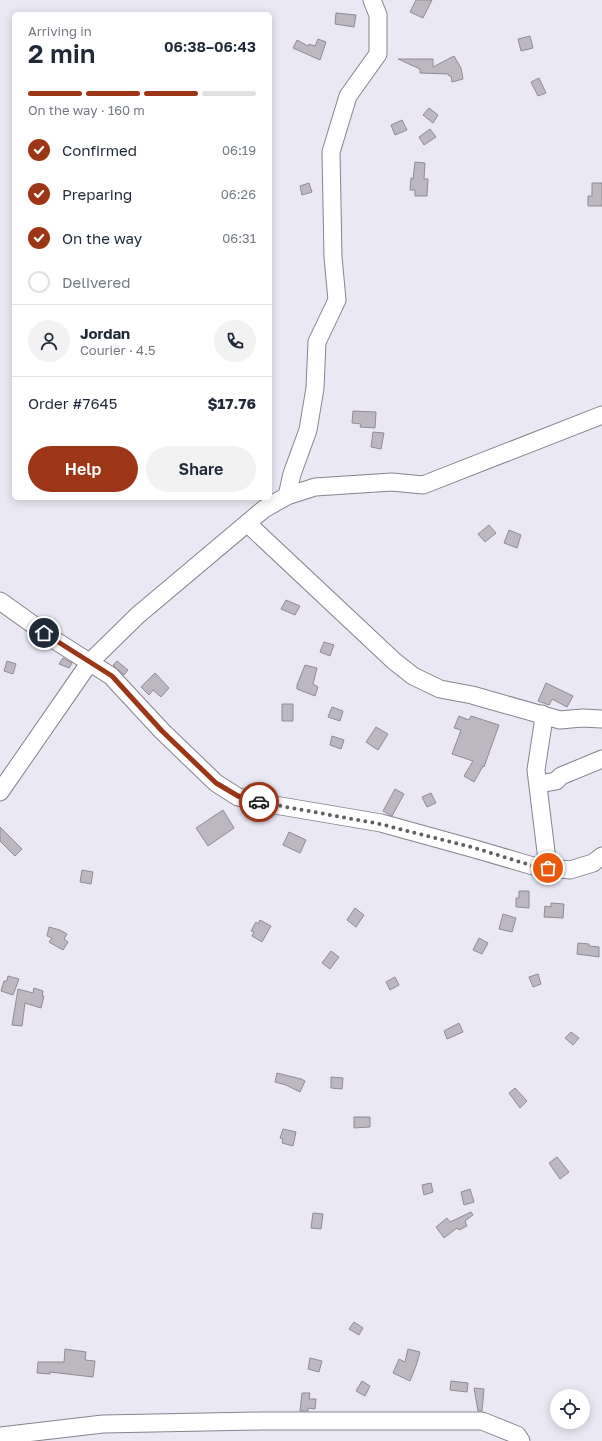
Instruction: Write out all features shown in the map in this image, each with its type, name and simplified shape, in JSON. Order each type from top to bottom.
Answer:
[{"type":"street","points":[[287,496],[292,474],[308,430],[315,388],[317,342],[337,300],[333,257],[331,152],[348,96],[378,54],[378,15],[372,0]]},
{"type":"street","points":[[1,788],[90,662],[138,614],[248,524],[264,509],[287,496],[316,487],[392,482],[423,485],[602,415]]},
{"type":"street","points":[[248,524],[394,661],[413,676],[440,689],[472,695],[560,720],[582,718],[602,719]]},
{"type":"street","points":[[0,600],[56,641],[112,676],[162,731],[216,783],[238,796],[263,803],[380,824],[475,848],[533,866],[570,870],[593,863],[602,856]]},
{"type":"street","points":[[542,714],[543,724],[536,770],[539,784],[548,868]]},
{"type":"street","points":[[539,784],[556,781],[561,776],[602,759]]},
{"type":"street","points":[[0,1436],[103,1424],[261,1421],[482,1421],[518,1435],[521,1441]]},
{"type":"building","points":[[416,0],[432,0],[423,18],[410,12]]},
{"type":"building","points":[[336,13],[356,15],[354,27],[335,24]]},
{"type":"building","points":[[530,36],[533,48],[521,51],[518,39]]},
{"type":"building","points":[[318,39],[326,42],[320,60],[293,48],[297,40],[308,46],[309,44],[315,46]]},
{"type":"building","points":[[454,56],[461,68],[463,79],[452,82],[451,76],[448,74],[420,73],[420,69],[398,59],[433,59],[433,67]]},
{"type":"building","points":[[539,78],[546,93],[538,96],[531,82]]},
{"type":"building","points":[[429,108],[438,115],[433,123],[423,115]]},
{"type":"building","points":[[402,120],[407,130],[395,135],[391,125]]},
{"type":"building","points":[[430,129],[436,137],[424,145],[419,137]]},
{"type":"building","points":[[415,162],[425,163],[424,179],[428,179],[427,196],[415,196],[415,190],[410,190]]},
{"type":"building","points":[[309,183],[312,192],[302,195],[300,186]]},
{"type":"building","points":[[592,183],[602,183],[602,206],[588,206],[588,196],[592,196]]},
{"type":"building","points":[[353,411],[376,412],[375,428],[360,427],[361,424],[352,423]]},
{"type":"building","points":[[373,432],[384,433],[381,449],[371,447]]},
{"type":"building","points":[[489,525],[496,533],[485,542],[478,534]]},
{"type":"building","points":[[509,530],[521,535],[517,548],[504,543]]},
{"type":"building","points":[[286,600],[300,606],[295,615],[281,609]]},
{"type":"building","points":[[324,642],[334,645],[330,656],[320,652]]},
{"type":"building","points":[[63,658],[72,663],[69,668],[59,664]]},
{"type":"building","points":[[7,661],[16,664],[13,674],[4,671]]},
{"type":"building","points":[[117,661],[128,670],[124,675],[113,665]]},
{"type":"building","points":[[305,665],[317,668],[313,684],[318,687],[315,696],[297,689],[297,685]]},
{"type":"building","points":[[155,673],[169,688],[161,697],[153,690],[149,695],[141,687]]},
{"type":"building","points":[[546,683],[573,696],[567,707],[552,699],[549,705],[538,701]]},
{"type":"building","points":[[282,704],[293,704],[293,721],[282,721]]},
{"type":"building","points":[[332,707],[343,711],[340,721],[328,717]]},
{"type":"building","points":[[459,716],[469,720],[471,716],[499,725],[484,767],[483,766],[474,782],[464,776],[473,761],[452,754],[461,730],[454,728]]},
{"type":"building","points":[[376,727],[388,734],[378,750],[366,742]]},
{"type":"building","points":[[332,736],[344,740],[341,749],[330,745]]},
{"type":"building","points":[[395,789],[404,794],[392,816],[383,811]]},
{"type":"building","points":[[431,793],[436,803],[427,807],[422,797]]},
{"type":"building","points":[[223,810],[234,828],[208,846],[196,828]]},
{"type":"building","points":[[0,827],[22,849],[15,856],[0,841]]},
{"type":"building","points":[[289,832],[306,840],[300,853],[283,845]]},
{"type":"building","points":[[82,870],[93,872],[91,884],[80,882]]},
{"type":"building","points":[[519,891],[529,891],[529,908],[516,907],[516,898],[519,898]]},
{"type":"building","points":[[551,903],[564,904],[563,918],[544,917],[545,906],[551,907]]},
{"type":"building","points":[[355,908],[364,915],[356,927],[347,920]]},
{"type":"building","points":[[503,914],[516,918],[512,932],[499,929]]},
{"type":"building","points":[[260,920],[271,926],[262,942],[252,936],[254,932],[251,931],[256,922],[258,924]]},
{"type":"building","points":[[49,927],[67,934],[64,939],[68,942],[63,950],[49,942],[52,938],[47,936]]},
{"type":"building","points":[[479,938],[488,943],[482,954],[473,950]]},
{"type":"building","points":[[578,943],[599,947],[599,957],[577,954]]},
{"type":"building","points":[[331,951],[339,957],[330,969],[322,963]]},
{"type":"building","points":[[538,974],[541,984],[533,987],[529,977]]},
{"type":"building","points":[[8,976],[19,979],[13,995],[1,991],[4,981],[7,981]]},
{"type":"building","points":[[395,977],[399,985],[390,990],[386,982]]},
{"type":"building","points":[[34,988],[43,991],[42,996],[44,996],[41,1008],[25,1003],[22,1026],[12,1025],[18,989],[33,993]]},
{"type":"building","points":[[459,1023],[463,1032],[447,1039],[444,1031]]},
{"type":"building","points":[[571,1032],[579,1038],[573,1045],[565,1038]]},
{"type":"building","points":[[277,1073],[305,1081],[300,1092],[286,1085],[275,1082]]},
{"type":"building","points":[[331,1077],[343,1078],[342,1089],[331,1088]]},
{"type":"building","points":[[515,1088],[527,1101],[520,1108],[509,1093]]},
{"type":"building","points":[[354,1117],[370,1117],[370,1127],[354,1128]]},
{"type":"building","points":[[283,1129],[296,1132],[293,1146],[282,1143],[283,1139],[280,1138]]},
{"type":"building","points":[[557,1157],[569,1172],[560,1179],[549,1163]]},
{"type":"building","points":[[431,1183],[433,1192],[424,1195],[422,1185]]},
{"type":"building","points":[[470,1189],[474,1202],[464,1205],[461,1192]]},
{"type":"building","points":[[471,1212],[473,1215],[465,1221],[467,1226],[459,1230],[457,1228],[444,1238],[436,1227],[447,1218],[450,1222]]},
{"type":"building","points":[[313,1213],[323,1214],[321,1229],[311,1228]]},
{"type":"building","points":[[354,1322],[363,1328],[359,1335],[349,1329]]},
{"type":"building","points":[[65,1349],[86,1352],[85,1360],[95,1361],[93,1377],[50,1372],[50,1374],[37,1373],[38,1362],[64,1362]]},
{"type":"building","points":[[408,1349],[420,1352],[410,1381],[393,1373],[399,1359],[405,1362]]},
{"type":"building","points":[[310,1358],[322,1361],[319,1372],[308,1369]]},
{"type":"building","points":[[362,1381],[370,1386],[365,1396],[356,1391]]},
{"type":"building","points":[[451,1381],[468,1383],[467,1392],[450,1390]]},
{"type":"building","points":[[474,1388],[484,1389],[482,1411],[478,1411]]},
{"type":"building","points":[[302,1393],[310,1393],[309,1399],[316,1399],[315,1409],[308,1408],[308,1411],[300,1411]]},
{"type":"way so far","points":[[259,802],[380,824],[475,848],[533,866],[548,868]]},
{"type":"route","points":[[44,633],[112,676],[162,731],[216,783],[238,796],[259,802]]}]
